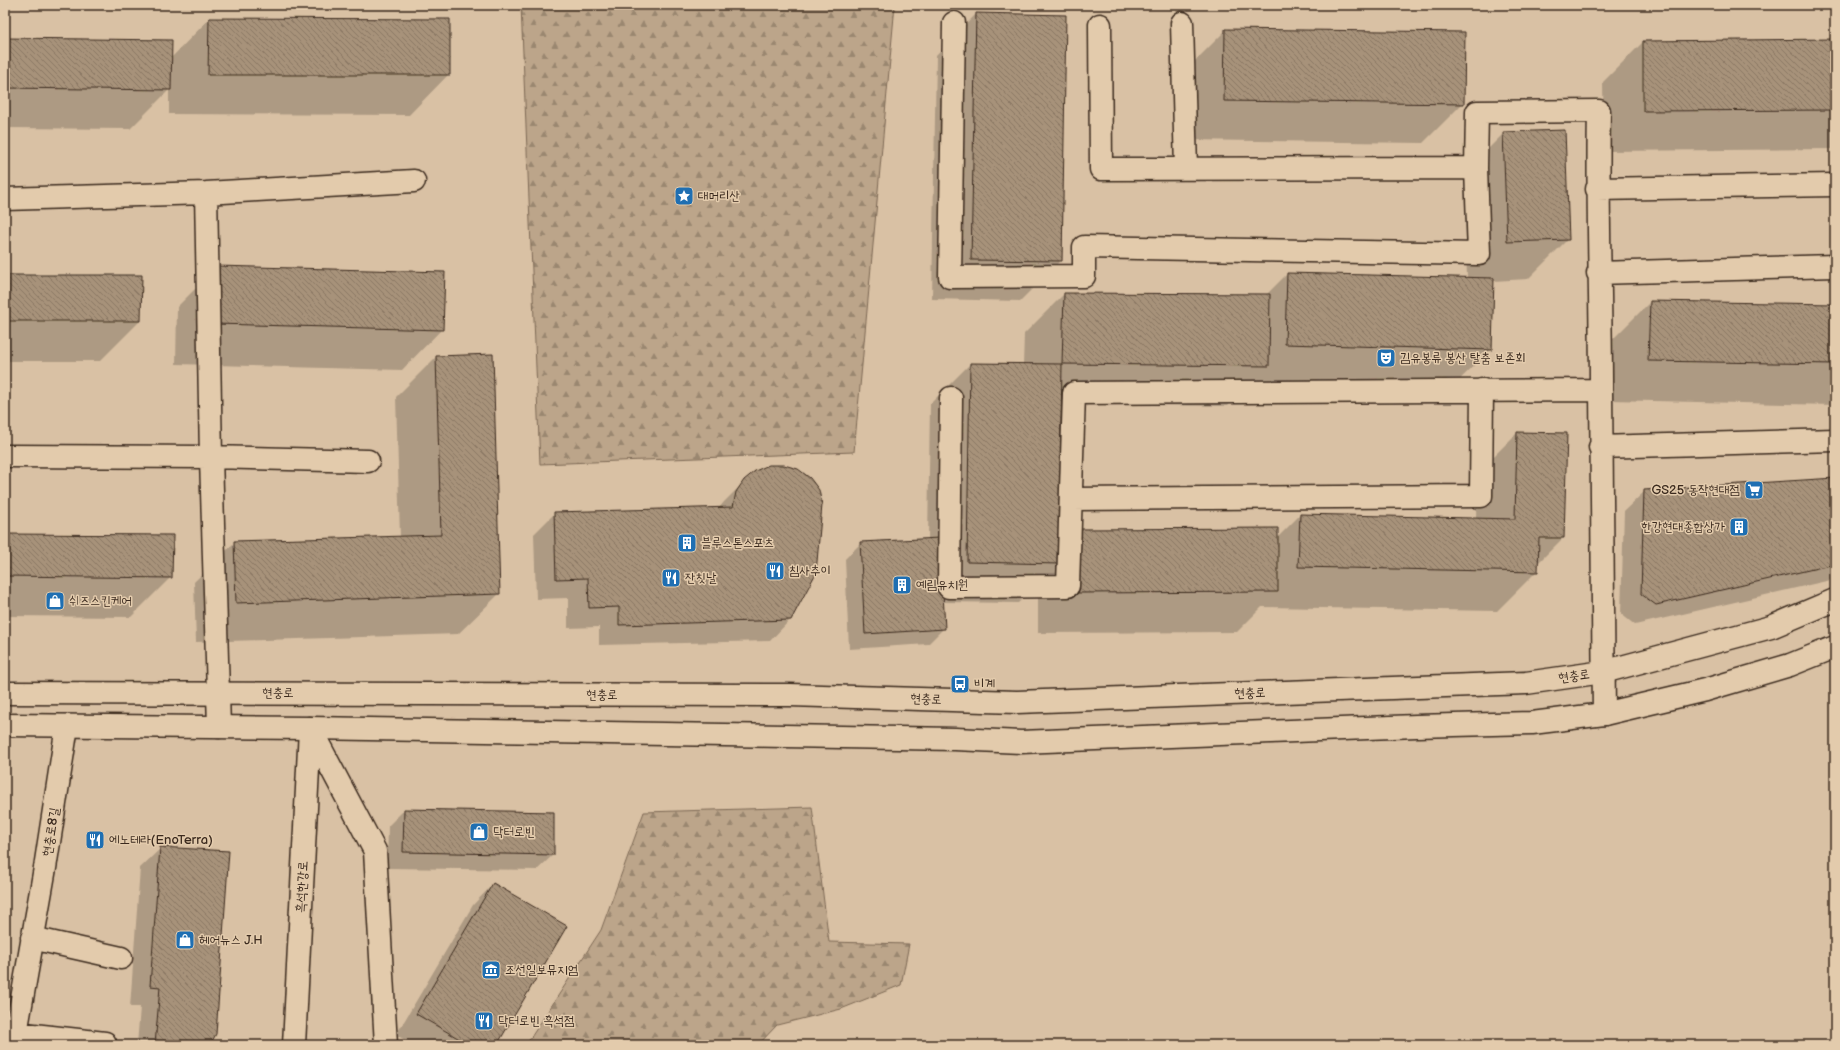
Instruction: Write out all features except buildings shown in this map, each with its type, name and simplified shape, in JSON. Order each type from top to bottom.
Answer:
[{"type":"main road","points":[[954,22],[950,277],[1084,276],[1084,247],[1479,254],[1476,168],[1477,112],[1599,111],[1597,189],[1601,390],[1600,447],[1604,714]]},
{"type":"main road","points":[[1182,23],[1186,169]]},
{"type":"main road","points":[[1100,25],[1101,169],[1476,168]]},
{"type":"main road","points":[[5,199],[206,193],[414,181]]},
{"type":"main road","points":[[1597,189],[1835,185]]},
{"type":"main road","points":[[206,193],[218,728]]},
{"type":"main road","points":[[1598,273],[1835,266]]},
{"type":"main road","points":[[1072,499],[1481,496],[1482,390]]},
{"type":"main road","points":[[951,398],[949,587],[1068,586],[1072,499],[1074,393],[1601,390]]},
{"type":"main road","points":[[1600,447],[1835,440]]},
{"type":"main road","points":[[5,456],[211,457],[368,461]]},
{"type":"main road","name":"현충로","points":[[5,693],[790,695],[1017,702],[1526,683],[1603,672],[1771,627],[1835,600]]},
{"type":"main road","points":[[5,726],[310,728],[939,738],[1021,742],[1416,726],[1532,723],[1604,714],[1705,690],[1790,665],[1835,647]]},
{"type":"main road","name":"현충로8길","points":[[67,726],[45,868],[16,1033],[104,1044]]},
{"type":"main road","points":[[310,728],[375,851],[386,1045]]},
{"type":"main road","name":"흑석한강로","points":[[294,1045],[310,728]]},
{"type":"main road","points":[[32,938],[121,958]]},
{"type":"green space","points":[[521,5],[895,5],[854,452],[540,464]]},
{"type":"green space","points":[[812,807],[829,942],[909,944],[901,985],[841,1009],[777,1025],[758,1045],[526,1045],[601,930],[644,812]]},
{"type":"place","name":"대머리산","points":[[684,196]]},
{"type":"place","name":"김유봉류 봉산 탈춤 보존회","points":[[1386,358]]},
{"type":"place","name":"GS25 동작현대점","points":[[1754,490]]},
{"type":"place","name":"한강현대종합상가","points":[[1739,527]]},
{"type":"place","name":"블루스톤스포츠","points":[[687,543]]},
{"type":"place","name":"침사추이","points":[[775,571]]},
{"type":"place","name":"잔칫날","points":[[671,578]]},
{"type":"place","name":"예림유치원","points":[[902,585]]},
{"type":"place","name":"쉬즈스킨케어","points":[[55,601]]},
{"type":"place","name":"비계","points":[[960,684]]},
{"type":"place","name":"닥터로빈","points":[[479,832]]},
{"type":"place","name":"에노테라(EnoTerra)","points":[[95,840]]},
{"type":"place","name":"헤어뉴스 J.H","points":[[185,940]]},
{"type":"place","name":"조선일보뮤지엄","points":[[491,970]]},
{"type":"place","name":"닥터로빈 흑석점","points":[[484,1021]]}]
